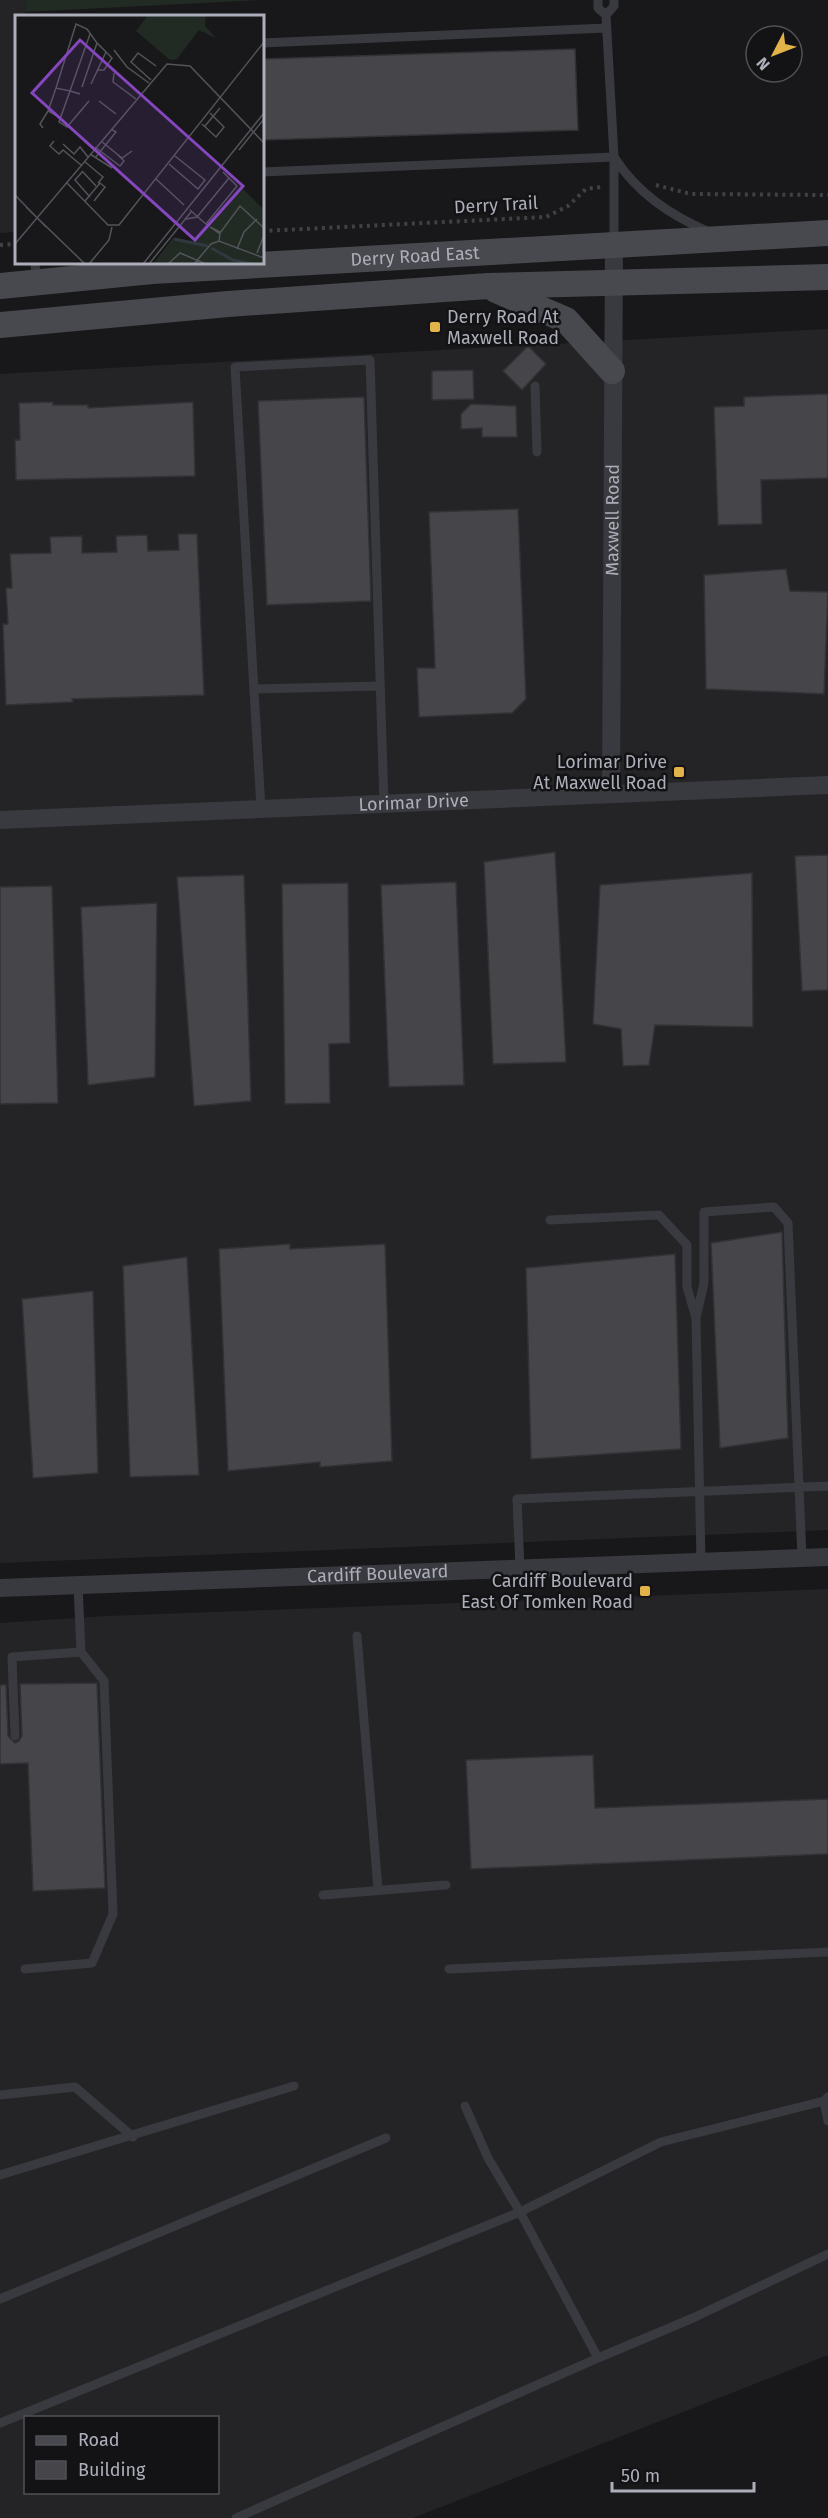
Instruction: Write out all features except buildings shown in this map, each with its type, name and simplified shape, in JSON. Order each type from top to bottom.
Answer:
[{"type":"main road","name":"Derry Road East","points":[[0,286],[36,273],[152,271],[828,233]]},
{"type":"main road","name":"Derry Road East","points":[[0,325],[228,304],[488,286],[613,285],[828,277]]},
{"type":"main road","points":[[488,286],[566,320],[612,371]]},
{"type":"street","name":"Maxwell Road","points":[[611,794],[614,244]]},
{"type":"street","name":"Lorimar Drive","points":[[0,820],[828,784]]},
{"type":"street","name":"Cardiff Boulevard","points":[[0,1588],[828,1557]]},
{"type":"lane","points":[[598,0],[598,8],[606,15],[607,28],[614,157],[612,185],[614,244]]},
{"type":"lane","points":[[606,15],[614,6],[614,0]]},
{"type":"lane","points":[[264,43],[607,28]]},
{"type":"lane","points":[[264,172],[614,157]]},
{"type":"lane","points":[[614,157],[634,185],[672,213],[724,238]]},
{"type":"lane","points":[[261,809],[236,366],[370,360],[384,804]]},
{"type":"lane","points":[[535,387],[537,452]]},
{"type":"lane","points":[[254,688],[380,686]]},
{"type":"lane","points":[[702,1562],[696,1318],[704,1283],[704,1212],[774,1207],[788,1223],[802,1558]]},
{"type":"lane","points":[[550,1220],[659,1215],[687,1245],[687,1287],[696,1318]]},
{"type":"lane","points":[[520,1568],[517,1499],[828,1486]]},
{"type":"lane","points":[[26,1969],[92,1963],[113,1914],[104,1681],[81,1652],[78,1585]]},
{"type":"lane","points":[[357,1636],[378,1889]]},
{"type":"lane","points":[[15,1736],[12,1657],[81,1652]]},
{"type":"lane","points":[[323,1895],[446,1885]]},
{"type":"lane","points":[[449,1969],[828,1952]]},
{"type":"lane","points":[[0,2095],[75,2086],[133,2137]]},
{"type":"lane","points":[[0,2175],[133,2137],[294,2086]]},
{"type":"lane","points":[[0,2423],[519,2212],[661,2142],[826,2099],[828,2121]]},
{"type":"lane","points":[[465,2106],[488,2158],[598,2358]]},
{"type":"lane","points":[[0,2299],[386,2138]]},
{"type":"lane","points":[[236,2518],[693,2318],[828,2254]]},
{"type":"path","name":"Derry Trail","points":[[264,231],[546,217],[568,206],[586,189],[612,185]]},
{"type":"path","points":[[634,185],[662,185],[691,194],[828,195]]},
{"type":"path","points":[[0,245],[15,244]]},
{"type":"shaded area","points":[[0,0],[26,0],[25,15],[15,15],[15,232],[0,233]]},
{"type":"shaded area","points":[[26,0],[263,0],[25,12]]},
{"type":"shaded area","points":[[828,329],[828,1530],[0,1563],[0,374]]},
{"type":"shaded area","points":[[828,1589],[828,2355],[413,2518],[0,2518],[0,1623],[106,1616]]},
{"type":"place","name":"Derry Road At Maxwell Road","points":[[435,327]]},
{"type":"place","name":"Lorimar Drive At Maxwell Road","points":[[679,772]]},
{"type":"place","name":"Cardiff Boulevard East Of Tomken Road","points":[[645,1591]]}]
